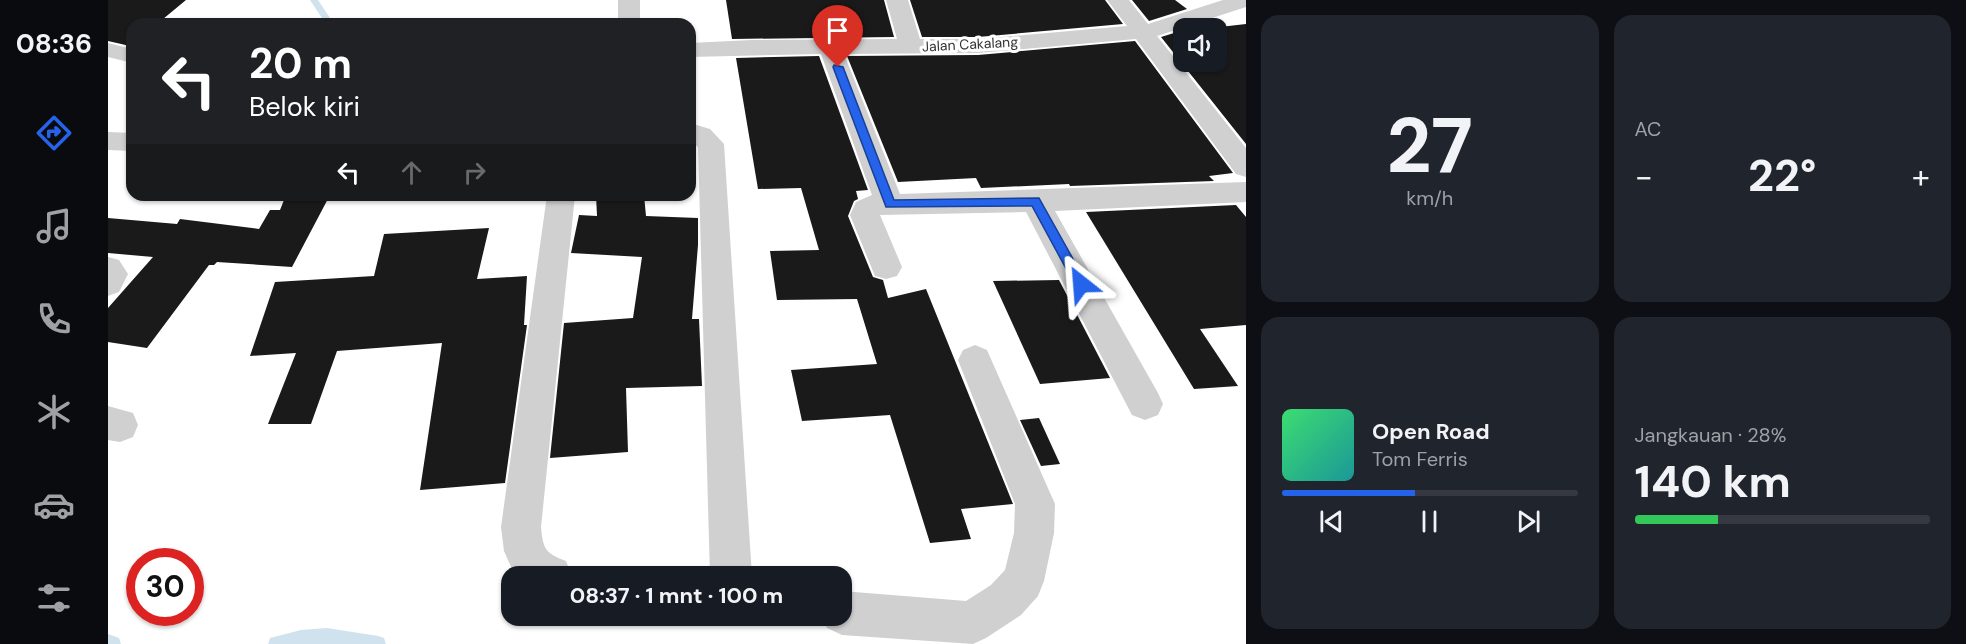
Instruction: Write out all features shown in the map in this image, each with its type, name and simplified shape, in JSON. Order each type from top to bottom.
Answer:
[{"type":"street","points":[[629,0],[629,18]]},
{"type":"street","points":[[897,0],[910,47]]},
{"type":"street","points":[[1118,0],[1246,167]]},
{"type":"street","name":"Jalan Cakalang","points":[[696,50],[978,46],[1141,32],[1162,28],[1244,0]]},
{"type":"street","points":[[830,47],[890,204]]},
{"type":"street","points":[[108,72],[122,54]]},
{"type":"street","points":[[696,134],[711,144],[731,566]]},
{"type":"street","points":[[108,141],[126,142]]},
{"type":"street","points":[[886,267],[865,212],[874,205],[1246,192]]},
{"type":"street","points":[[532,566],[523,553],[521,528],[560,201]]},
{"type":"street","points":[[1035,201],[1144,404]]},
{"type":"street","points":[[108,269],[112,274],[108,283]]},
{"type":"street","points":[[852,614],[971,623],[1006,600],[1023,581],[1034,533],[1035,504],[975,360]]},
{"type":"building","points":[[108,0],[186,0],[164,18],[126,18],[126,45],[108,41]]},
{"type":"building","points":[[726,0],[884,0],[894,37],[732,39]]},
{"type":"building","points":[[910,0],[1105,0],[1123,24],[978,37],[922,37]]},
{"type":"building","points":[[1132,0],[1175,0],[1187,9],[1149,21]]},
{"type":"building","points":[[1246,24],[1246,144],[1189,72],[1227,72],[1227,26]]},
{"type":"building","points":[[1173,33],[1173,52],[1161,37]]},
{"type":"building","points":[[1135,41],[1233,173],[1209,176],[1214,181],[1070,186],[1069,184],[981,188],[976,178],[898,182],[847,56],[978,55]]},
{"type":"building","points":[[819,56],[868,190],[856,191],[858,199],[854,201],[848,216],[873,277],[883,280],[888,298],[926,289],[1013,504],[961,509],[971,539],[930,543],[890,415],[802,421],[791,370],[877,364],[857,299],[777,300],[770,251],[819,250],[801,188],[758,189],[736,58]]},
{"type":"building","points":[[284,201],[327,201],[292,267],[217,262],[209,265],[147,348],[108,342],[108,308],[153,257],[108,253],[108,218],[177,224],[180,219],[259,229],[270,210],[280,210]]},
{"type":"building","points":[[596,201],[645,201],[646,216],[698,218],[692,319],[699,319],[702,386],[626,388],[628,452],[550,458],[564,323],[633,318],[642,257],[571,253],[579,215],[597,216]]},
{"type":"building","points":[[1236,205],[1246,217],[1246,325],[1200,329],[1238,386],[1194,389],[1086,212]]},
{"type":"building","points":[[489,228],[477,279],[527,276],[524,325],[527,325],[505,483],[420,490],[442,343],[337,351],[311,424],[268,424],[296,353],[250,356],[275,282],[374,276],[384,234]]},
{"type":"building","points":[[1059,280],[1110,378],[1040,384],[993,281]]},
{"type":"building","points":[[1039,418],[1060,464],[1041,466],[1020,420]]},
{"type":"waterway","points":[[314,0],[326,18]]},
{"type":"waterway","points":[[276,644],[314,636],[339,637],[378,644]]},
{"type":"waterway","points":[[108,642],[113,644]]},
{"type":"route","points":[[838,67],[890,204],[1035,201],[1081,284]]}]
